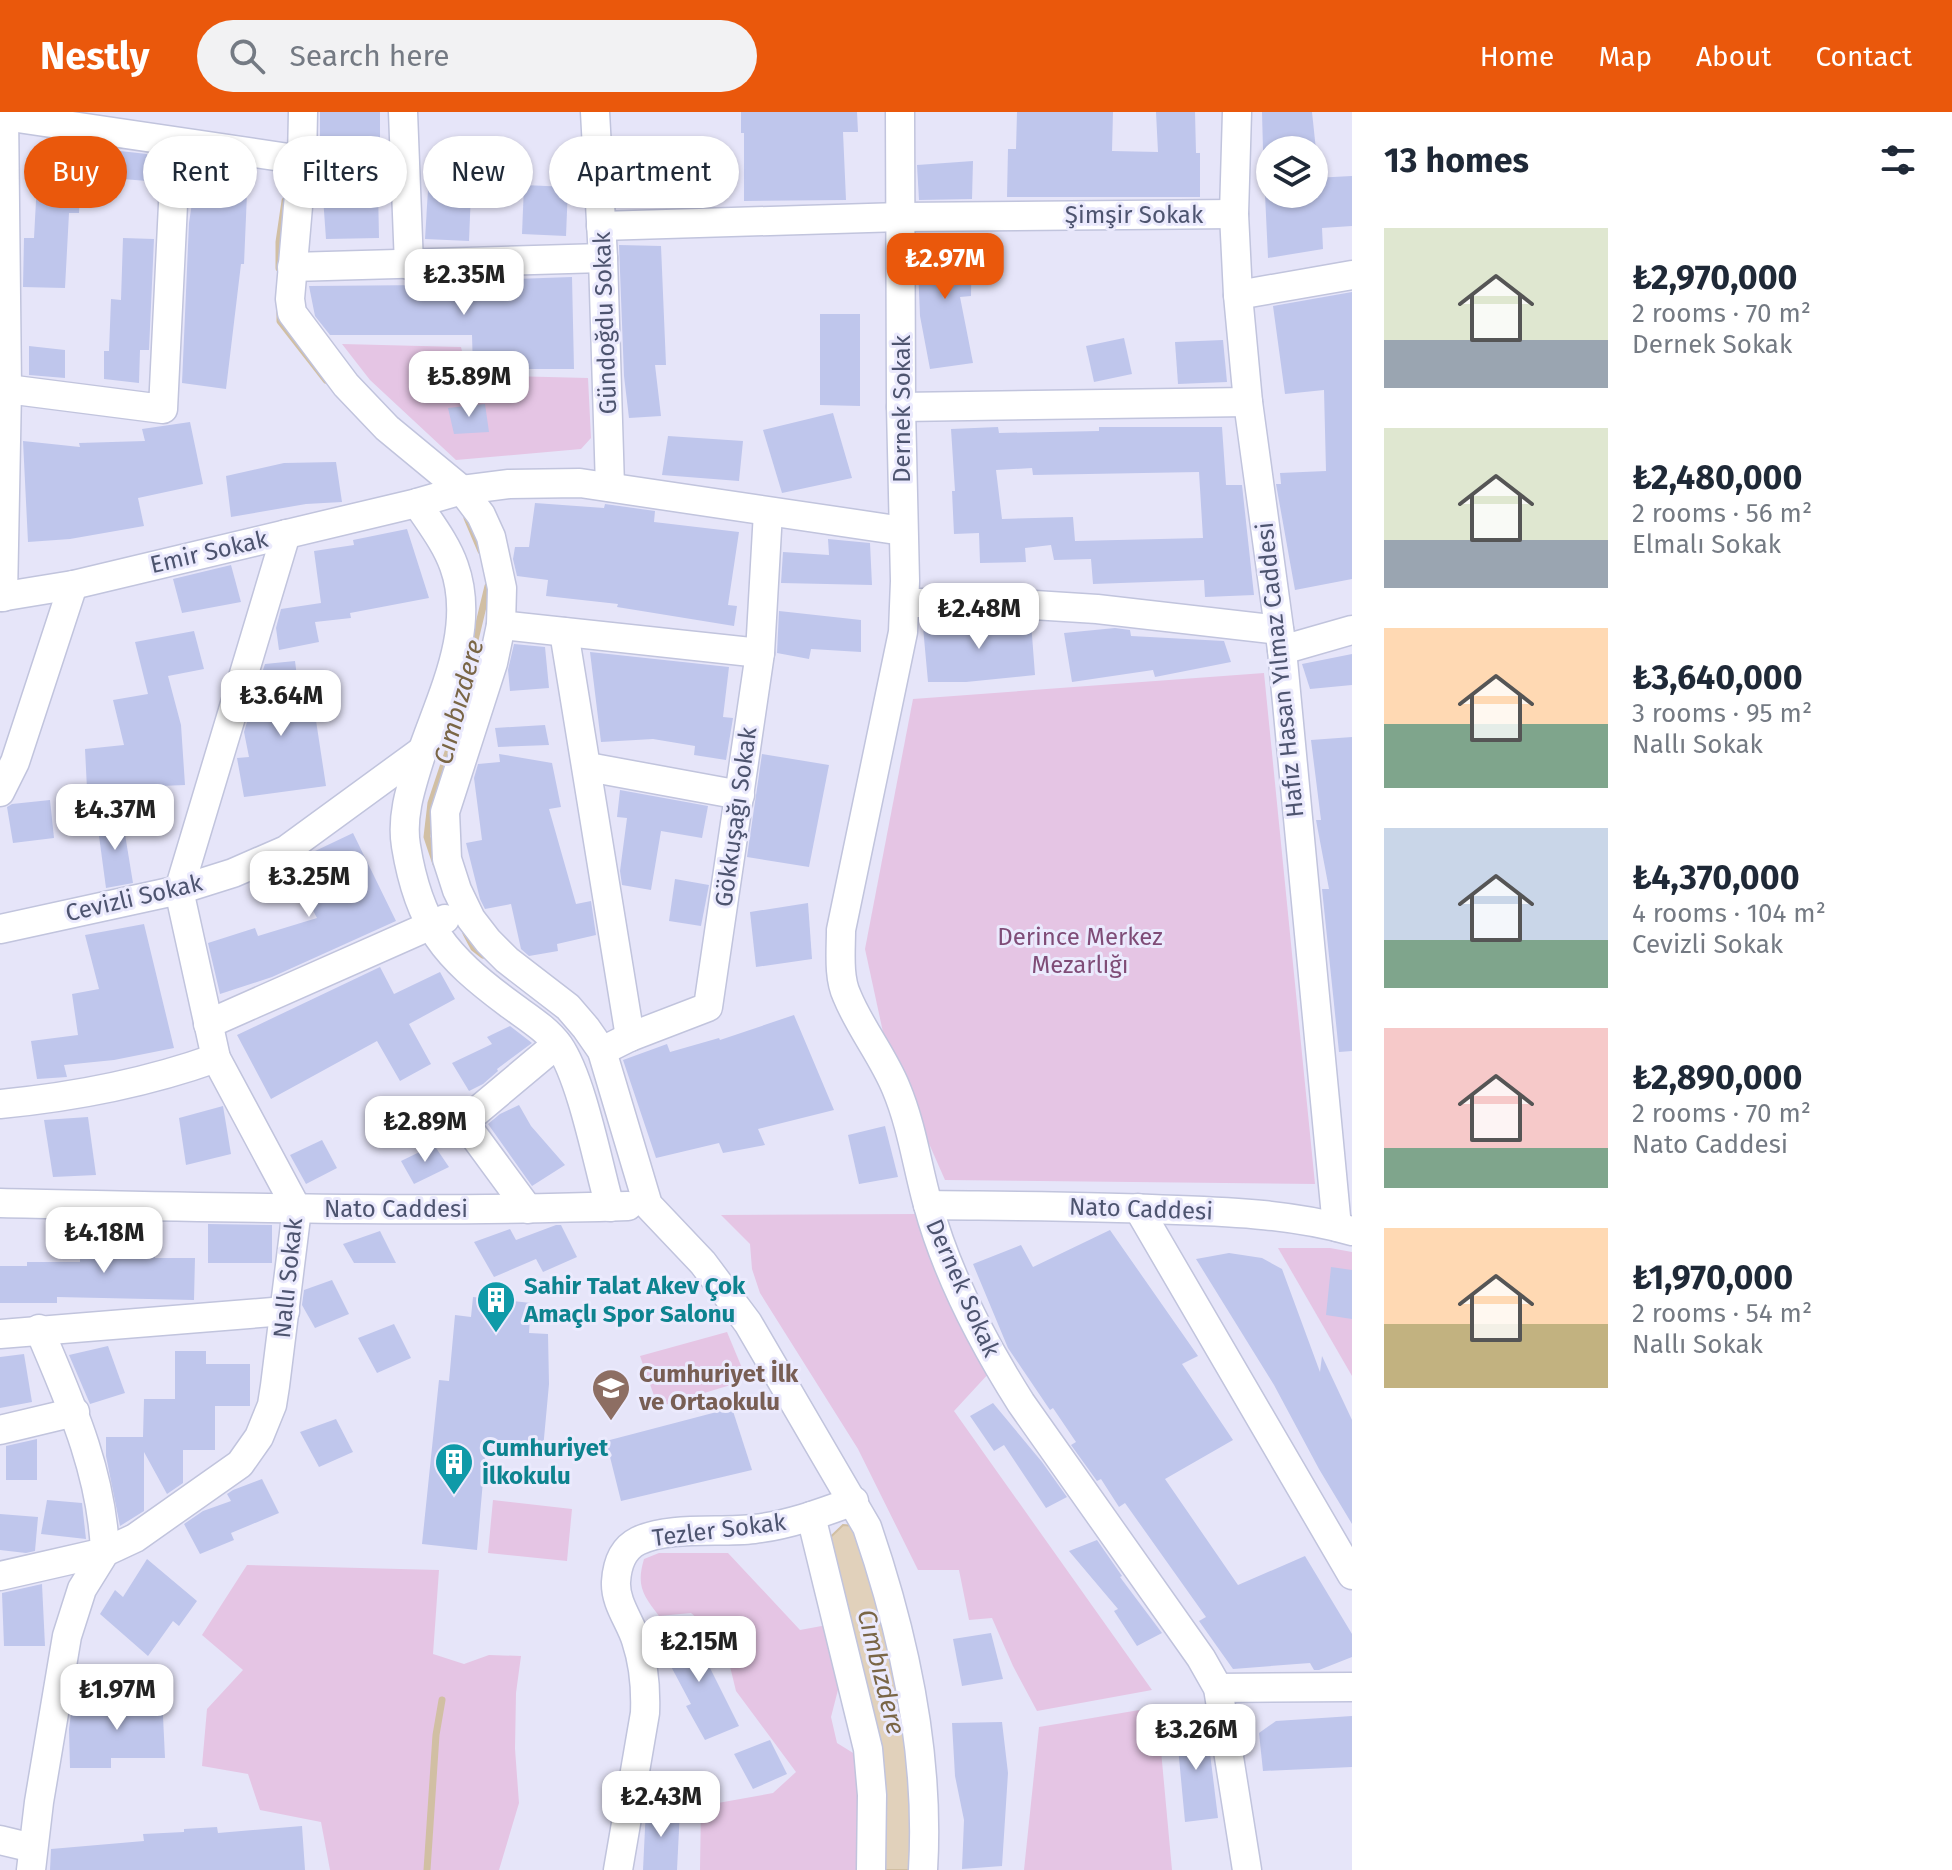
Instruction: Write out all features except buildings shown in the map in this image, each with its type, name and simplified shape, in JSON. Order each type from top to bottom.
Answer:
[{"type":"street","points":[[302,136],[303,112]]},
{"type":"street","points":[[403,112],[409,265]]},
{"type":"street","name":"Gündoğdu Sokak","points":[[595,112],[610,487]]},
{"type":"street","name":"Dernek Sokak","points":[[886,112],[894,217],[901,407],[892,611],[898,658]]},
{"type":"street","name":"Dernek Sokak","points":[[900,112],[894,217],[896,530],[905,603],[898,658],[845,907],[840,953],[846,995],[895,1086],[908,1122],[941,1244],[996,1363],[1201,1658],[1218,1688],[1247,1870]]},
{"type":"street","name":"Hafız Hasan Yılmaz Caddesi","points":[[1237,112],[1234,214],[1238,295],[1248,402],[1281,640],[1302,962],[1339,1094],[1345,1229]]},
{"type":"street","points":[[2,597],[7,389],[2,359],[4,114],[143,137]]},
{"type":"street","points":[[7,389],[163,409],[173,208]]},
{"type":"street","points":[[298,208],[292,267],[292,313],[346,385],[387,428],[462,490],[481,515],[491,537],[502,588],[501,625],[493,663],[445,812],[447,859],[466,910],[488,941],[507,960],[568,1007],[602,1051],[648,1205],[703,1263],[748,1323],[867,1527],[903,1655],[917,1733],[923,1787],[923,1870]]},
{"type":"street","name":"Şimşir Sokak","points":[[601,226],[894,217],[1234,214]]},
{"type":"street","points":[[292,267],[603,258]]},
{"type":"street","points":[[1238,295],[1352,275]]},
{"type":"street","points":[[901,407],[1248,402]]},
{"type":"street","name":"Emir Sokak","points":[[2,597],[73,585],[462,490],[548,482],[610,487],[896,530]]},
{"type":"street","points":[[417,503],[454,565],[463,617],[457,649],[405,811],[406,844],[415,886],[430,925],[445,949],[475,978],[543,1029],[557,1044],[571,1070],[610,1207]]},
{"type":"street","name":"Gökkuşağı Sokak","points":[[602,1051],[708,1007],[760,653],[768,512]]},
{"type":"street","name":"Nallı Sokak","points":[[0,1576],[105,1552],[135,1538],[219,1481],[250,1453],[272,1405],[297,1209],[216,1058],[179,890],[286,534]]},
{"type":"street","points":[[0,792],[15,762],[73,585]]},
{"type":"street","points":[[905,603],[1002,603],[1097,609],[1281,640],[1352,630]]},
{"type":"street","points":[[501,625],[760,653]]},
{"type":"street","points":[[564,632],[630,1037]]},
{"type":"street","name":"Cevizli Sokak","points":[[0,929],[179,890],[233,873],[286,850],[423,750]]},
{"type":"street","points":[[588,767],[740,795]]},
{"type":"street","points":[[208,1024],[466,910]]},
{"type":"street","points":[[528,1209],[464,1122],[557,1044]]},
{"type":"street","points":[[0,1104],[129,1084],[172,1074],[216,1058]]},
{"type":"street","name":"Nato Caddesi","points":[[0,1203],[297,1209],[528,1209],[648,1205]]},
{"type":"street","name":"Nato Caddesi","points":[[928,1205],[1138,1208],[1280,1217],[1345,1229]]},
{"type":"street","points":[[1138,1208],[1352,1575]]},
{"type":"street","points":[[0,1334],[285,1311]]},
{"type":"street","points":[[0,1840],[32,1859],[73,1612],[82,1589],[105,1552],[100,1495],[91,1458],[39,1329]]},
{"type":"street","points":[[0,1430],[75,1412]]},
{"type":"street","name":"Tezler Sokak","points":[[618,1870],[643,1724],[646,1688],[636,1639],[619,1602],[615,1585],[624,1551],[660,1534],[755,1529],[811,1516],[854,1501]]},
{"type":"street","points":[[811,1516],[868,1749],[872,1795],[871,1870]]},
{"type":"street","points":[[1218,1688],[1352,1687]]},
{"type":"green space","points":[[342,344],[461,347],[468,375],[588,378],[591,438],[581,449],[456,460],[370,380]]},
{"type":"green space","name":"Derince Merkez Mezarlığı","points":[[1264,673],[1315,1184],[945,1180],[886,1046],[865,949],[913,699]]},
{"type":"green space","points":[[919,1214],[990,1372],[954,1411],[1152,1690],[1037,1711],[992,1618],[969,1620],[959,1570],[918,1570],[858,1449],[760,1293],[752,1269],[750,1244],[721,1215]]},
{"type":"green space","points":[[1278,1248],[1330,1248],[1352,1252],[1352,1376]]},
{"type":"green space","points":[[727,1332],[747,1380],[658,1407],[640,1356]]},
{"type":"green space","points":[[493,1500],[572,1509],[567,1561],[488,1553]]},
{"type":"green space","points":[[659,1553],[728,1553],[800,1630],[827,1625],[839,1686],[831,1717],[837,1743],[858,1756],[858,1870],[700,1870],[701,1806],[773,1793],[796,1772],[736,1691],[724,1642],[691,1613],[659,1616],[649,1602],[642,1590],[642,1568],[644,1559]]},
{"type":"green space","points":[[247,1565],[439,1570],[433,1654],[464,1664],[489,1655],[521,1656],[516,1693],[515,1749],[519,1803],[499,1870],[330,1870],[321,1822],[260,1810],[248,1774],[202,1766],[207,1709],[243,1670],[202,1635]]},
{"type":"green space","points":[[1157,1707],[1172,1870],[1024,1870],[1039,1727]]},
{"type":"water","points":[[843,1525],[867,1527],[879,1562],[923,1870],[871,1870],[872,1795],[819,1548]]},
{"type":"waterway","name":"Cımbızdere","points":[[279,268],[284,208]]},
{"type":"waterway","name":"Cımbızdere","points":[[280,312],[280,321],[326,380]]},
{"type":"waterway","name":"Cımbızdere","points":[[467,518],[481,551]]},
{"type":"waterway","name":"Cımbızdere","points":[[436,864],[427,837],[431,803],[448,752],[488,586]]},
{"type":"waterway","name":"Cımbızdere","points":[[466,933],[474,948],[483,955]]},
{"type":"waterway","points":[[427,1870],[436,1735],[442,1700]]},
{"type":"place","name":"Sahir Talat Akev Çok Amaçlı Spor Salonu","points":[[496,1334]]},
{"type":"place","name":"Cumhuriyet İlk ve Ortaokulu","points":[[611,1422]]},
{"type":"place","name":"Cumhuriyet İlkokulu","points":[[454,1496]]}]
